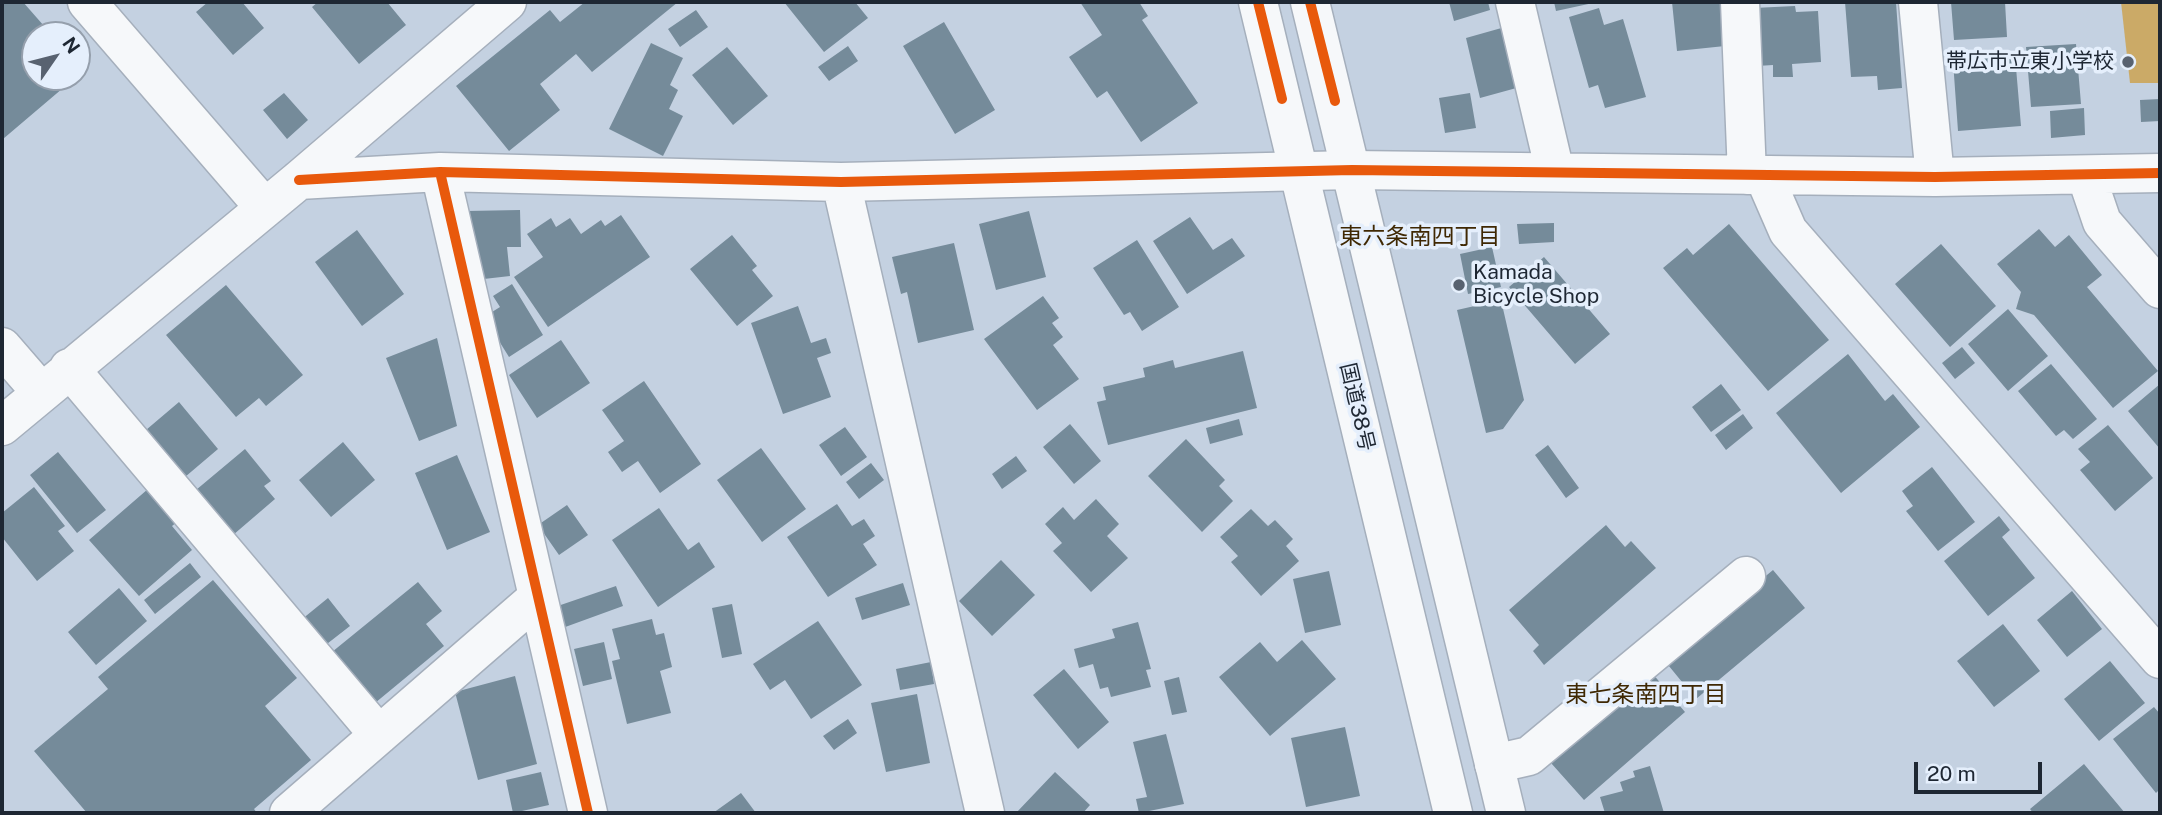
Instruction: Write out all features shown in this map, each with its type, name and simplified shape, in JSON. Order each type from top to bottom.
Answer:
[{"type":"main road","points":[[87,2],[265,208]]},
{"type":"main road","points":[[2,426],[299,180],[507,2]]},
{"type":"main road","name":"国道38号","points":[[1258,2],[1453,813]]},
{"type":"main road","points":[[1310,2],[1506,813]]},
{"type":"main road","points":[[1515,2],[1555,172]]},
{"type":"main road","points":[[1740,2],[1756,176],[1788,231],[2160,660]]},
{"type":"main road","points":[[1918,2],[1935,177]]},
{"type":"main road","points":[[299,180],[440,172],[841,182],[1352,170],[1935,177],[2160,173]]},
{"type":"main road","points":[[440,172],[588,813]]},
{"type":"main road","points":[[2086,175],[2102,222],[2160,289]]},
{"type":"main road","points":[[841,182],[985,813]]},
{"type":"main road","points":[[2,347],[55,380],[379,735]]},
{"type":"main road","points":[[1494,765],[1529,756],[1746,576]]},
{"type":"main road","points":[[289,813],[538,597]]},
{"type":"shaded area","points":[[2121,2],[2160,2],[2160,83],[2130,83]]},
{"type":"building","points":[[2,2],[23,2],[40,21],[21,21],[21,91],[60,91],[3,139]]},
{"type":"building","points":[[208,2],[242,2],[264,28],[233,55],[196,12]]},
{"type":"building","points":[[318,2],[387,2],[406,25],[359,64],[312,7]]},
{"type":"building","points":[[585,2],[678,2],[592,72],[576,54],[540,84],[560,110],[509,151],[456,86],[550,10],[560,22]]},
{"type":"building","points":[[784,2],[855,2],[868,18],[824,52]]},
{"type":"building","points":[[1080,2],[1139,2],[1148,16],[1142,20],[1198,103],[1141,142],[1107,91],[1097,98],[1069,57],[1102,35]]},
{"type":"building","points":[[1449,2],[1488,2],[1490,10],[1454,21]]},
{"type":"building","points":[[1554,2],[1593,2],[1593,3],[1556,11]]},
{"type":"building","points":[[1672,2],[1720,2],[1725,46],[1677,51]]},
{"type":"building","points":[[1845,2],[1896,2],[1902,88],[1878,90],[1877,76],[1851,77]]},
{"type":"building","points":[[1951,2],[2005,2],[2007,37],[1954,40]]},
{"type":"building","points":[[1795,6],[1796,12],[1818,11],[1821,62],[1792,64],[1793,77],[1773,77],[1773,65],[1757,66],[1754,8]]},
{"type":"building","points":[[1599,8],[1604,25],[1623,19],[1646,97],[1605,108],[1598,85],[1589,88],[1569,17]]},
{"type":"building","points":[[696,10],[708,27],[680,47],[668,29]]},
{"type":"building","points":[[944,22],[995,110],[955,134],[903,46]]},
{"type":"building","points":[[1505,27],[1520,87],[1480,98],[1466,38]]},
{"type":"building","points":[[651,43],[683,58],[670,85],[678,90],[669,109],[683,116],[663,156],[609,129]]},
{"type":"building","points":[[2076,44],[2081,104],[2031,107],[2026,47]]},
{"type":"building","points":[[848,46],[858,61],[829,81],[818,67]]},
{"type":"building","points":[[727,47],[768,96],[733,125],[692,75]]},
{"type":"building","points":[[2015,56],[2021,126],[1958,131],[1953,61]]},
{"type":"building","points":[[284,93],[308,120],[287,139],[263,110]]},
{"type":"building","points":[[1470,93],[1476,128],[1445,133],[1439,98]]},
{"type":"building","points":[[2160,99],[2160,121],[2141,122],[2140,100]]},
{"type":"building","points":[[2084,108],[2085,135],[2051,138],[2050,111]]},
{"type":"building","points":[[520,210],[521,247],[507,247],[510,276],[475,280],[467,211]]},
{"type":"building","points":[[1029,211],[1046,277],[996,290],[979,224]]},
{"type":"building","points":[[621,215],[650,257],[548,327],[514,277],[543,257],[527,234],[551,218],[556,227],[570,218],[581,234],[601,220],[605,226]]},
{"type":"building","points":[[1190,217],[1213,250],[1232,238],[1245,256],[1187,294],[1153,241]]},
{"type":"building","points":[[1554,223],[1554,242],[1519,244],[1517,224]]},
{"type":"building","points":[[1729,224],[1829,340],[1768,391],[1663,268],[1687,248],[1693,255]]},
{"type":"building","points":[[2039,229],[2055,247],[2069,235],[2102,275],[2087,287],[2158,371],[2113,408],[2034,315],[2016,309],[2021,292],[1997,264]]},
{"type":"building","points":[[357,230],[404,294],[362,326],[315,262]]},
{"type":"building","points":[[732,235],[757,266],[752,270],[773,296],[737,326],[690,269]]},
{"type":"building","points":[[1137,240],[1179,307],[1142,331],[1130,312],[1124,315],[1093,268]]},
{"type":"building","points":[[954,243],[974,330],[918,343],[907,292],[901,294],[892,257]]},
{"type":"building","points":[[1941,244],[1996,306],[1950,347],[1895,284]]},
{"type":"building","points":[[1492,247],[1501,287],[1468,294],[1460,254]]},
{"type":"building","points":[[1544,257],[1610,334],[1575,364],[1509,287]]},
{"type":"building","points":[[512,284],[543,335],[509,357],[484,317],[500,307],[493,296]]},
{"type":"building","points":[[226,285],[303,375],[266,406],[259,398],[236,417],[166,335]]},
{"type":"building","points":[[1043,296],[1059,318],[1052,323],[1063,337],[1053,345],[1079,379],[1037,410],[984,339]]},
{"type":"building","points":[[1501,300],[1524,400],[1503,429],[1486,433],[1457,310]]},
{"type":"building","points":[[798,306],[811,343],[826,338],[831,353],[817,358],[831,397],[783,414],[751,323]]},
{"type":"building","points":[[2008,309],[2048,356],[2008,391],[1968,344]]},
{"type":"building","points":[[437,338],[457,426],[419,441],[386,358]]},
{"type":"building","points":[[561,340],[590,383],[537,418],[509,375]]},
{"type":"building","points":[[1962,347],[1975,363],[1955,379],[1942,363]]},
{"type":"building","points":[[1243,351],[1257,408],[1108,445],[1097,402],[1106,400],[1103,387],[1145,377],[1143,368],[1173,360],[1175,368]]},
{"type":"building","points":[[1848,354],[1885,401],[1893,394],[1920,427],[1841,493],[1776,413]]},
{"type":"building","points":[[2051,364],[2097,419],[2073,439],[2064,430],[2056,436],[2018,391]]},
{"type":"building","points":[[644,381],[701,464],[660,493],[638,461],[622,472],[608,452],[624,441],[602,410]]},
{"type":"building","points":[[1721,384],[1741,410],[1711,432],[1692,407]]},
{"type":"building","points":[[2160,384],[2160,449],[2128,411]]},
{"type":"building","points":[[179,402],[218,449],[185,477],[146,430]]},
{"type":"building","points":[[1743,414],[1753,428],[1726,450],[1715,435]]},
{"type":"building","points":[[1239,419],[1243,435],[1210,444],[1206,428]]},
{"type":"building","points":[[1070,424],[1101,461],[1074,484],[1043,447]]},
{"type":"building","points":[[2108,425],[2153,478],[2115,511],[2080,470],[2090,462],[2078,449]]},
{"type":"building","points":[[845,427],[867,457],[841,476],[819,445]]},
{"type":"building","points":[[1186,439],[1225,480],[1219,486],[1233,501],[1202,532],[1148,476]]},
{"type":"building","points":[[343,442],[375,480],[331,517],[299,480]]},
{"type":"building","points":[[1548,445],[1579,488],[1566,498],[1535,455]]},
{"type":"building","points":[[761,448],[806,509],[762,542],[717,480]]},
{"type":"building","points":[[245,449],[271,481],[264,486],[275,499],[233,535],[196,490]]},
{"type":"building","points":[[58,452],[106,510],[77,533],[30,475]]},
{"type":"building","points":[[457,455],[490,532],[447,550],[415,473]]},
{"type":"building","points":[[1016,456],[1027,471],[1002,489],[992,474]]},
{"type":"building","points":[[871,463],[884,480],[859,499],[846,482]]},
{"type":"building","points":[[1932,467],[1975,522],[1938,551],[1906,511],[1913,506],[1902,491]]},
{"type":"building","points":[[34,487],[65,526],[58,531],[74,551],[37,581],[2,537],[2,513]]},
{"type":"building","points":[[148,489],[177,522],[172,526],[192,550],[139,596],[89,540]]},
{"type":"building","points":[[1096,499],[1119,524],[1107,536],[1128,558],[1091,592],[1053,551],[1062,543],[1045,524],[1063,507],[1074,520]]},
{"type":"building","points":[[837,504],[852,526],[864,519],[875,536],[863,544],[877,565],[828,597],[787,537]]},
{"type":"building","points":[[567,505],[588,535],[559,555],[538,525]]},
{"type":"building","points":[[659,508],[688,550],[699,542],[715,567],[658,607],[612,540]]},
{"type":"building","points":[[1251,509],[1268,526],[1275,520],[1293,539],[1286,546],[1299,561],[1261,596],[1231,562],[1238,556],[1220,537]]},
{"type":"building","points":[[1999,516],[2010,530],[2002,537],[2035,578],[1988,616],[1944,561]]},
{"type":"building","points":[[1606,525],[1625,547],[1631,541],[1656,568],[1544,665],[1533,651],[1539,645],[1509,610]]},
{"type":"building","points":[[1001,560],[1035,595],[992,636],[959,601]]},
{"type":"building","points":[[190,563],[201,577],[155,614],[144,600]]},
{"type":"building","points":[[1773,570],[1805,608],[1696,699],[1664,660]]},
{"type":"building","points":[[1329,571],[1341,625],[1305,633],[1293,579]]},
{"type":"building","points":[[213,580],[297,678],[265,706],[311,760],[254,809],[257,813],[87,813],[34,751],[108,689],[98,677]]},
{"type":"building","points":[[418,582],[442,611],[426,624],[444,646],[375,703],[332,652]]},
{"type":"building","points":[[903,583],[910,605],[862,620],[855,598]]},
{"type":"building","points":[[616,586],[623,606],[557,630],[549,609]]},
{"type":"building","points":[[119,588],[147,621],[96,665],[68,632]]},
{"type":"building","points":[[2072,591],[2102,629],[2067,657],[2037,620]]},
{"type":"building","points":[[328,598],[350,626],[323,647],[301,620]]},
{"type":"building","points":[[732,604],[742,654],[722,658],[712,608]]},
{"type":"building","points":[[652,619],[656,635],[664,633],[672,667],[660,671],[671,713],[627,724],[612,661],[620,659],[612,629]]},
{"type":"building","points":[[818,621],[862,685],[811,719],[785,680],[770,690],[753,664]]},
{"type":"building","points":[[1138,622],[1151,669],[1146,670],[1151,687],[1111,697],[1108,687],[1100,689],[1093,664],[1079,668],[1074,649],[1115,638],[1112,629]]},
{"type":"building","points":[[2003,624],[2040,671],[1994,707],[1957,661]]},
{"type":"building","points":[[1302,640],[1336,679],[1270,736],[1219,677],[1260,642],[1277,662]]},
{"type":"building","points":[[604,642],[612,679],[583,686],[574,649]]},
{"type":"building","points":[[2110,661],[2145,703],[2099,741],[2064,699]]},
{"type":"building","points":[[931,662],[934,684],[900,690],[896,669]]},
{"type":"building","points":[[1064,669],[1109,722],[1078,749],[1033,695]]},
{"type":"building","points":[[1652,673],[1685,712],[1584,800],[1551,763]]},
{"type":"building","points":[[515,676],[537,764],[478,780],[455,692]]},
{"type":"building","points":[[1179,677],[1187,712],[1172,715],[1164,681]]},
{"type":"building","points":[[917,694],[930,763],[886,772],[871,703]]},
{"type":"building","points":[[2154,707],[2160,714],[2160,789],[2156,793],[2113,739]]},
{"type":"building","points":[[848,719],[857,733],[834,750],[823,736]]},
{"type":"building","points":[[1345,727],[1360,796],[1306,807],[1291,738]]},
{"type":"building","points":[[1166,734],[1184,804],[1139,813],[1136,799],[1147,797],[1133,742]]},
{"type":"building","points":[[2084,764],[2125,813],[2033,813],[2030,809]]},
{"type":"building","points":[[1650,766],[1664,813],[1605,813],[1600,797],[1623,791],[1620,782],[1635,777],[1633,771]]},
{"type":"building","points":[[541,772],[549,805],[513,813],[506,780]]},
{"type":"building","points":[[1055,772],[1090,805],[1083,813],[1016,813]]},
{"type":"building","points":[[741,793],[756,813],[713,813]]},
{"type":"cycle path","points":[[1258,2],[1282,99]]},
{"type":"cycle path","points":[[1310,2],[1335,101]]},
{"type":"cycle path","points":[[299,180],[440,172],[841,182],[1352,170],[1935,177],[2160,173]]},
{"type":"cycle path","points":[[440,172],[588,813]]},
{"type":"place","name":"帯広市立東小学校","points":[[2128,62]]},
{"type":"place","name":"Kamada Bicycle Shop","points":[[1459,285]]},
{"type":"district","name":"東六条南四丁目","points":[[1420,237]]},
{"type":"district","name":"東七条南四丁目","points":[[1646,695]]}]
